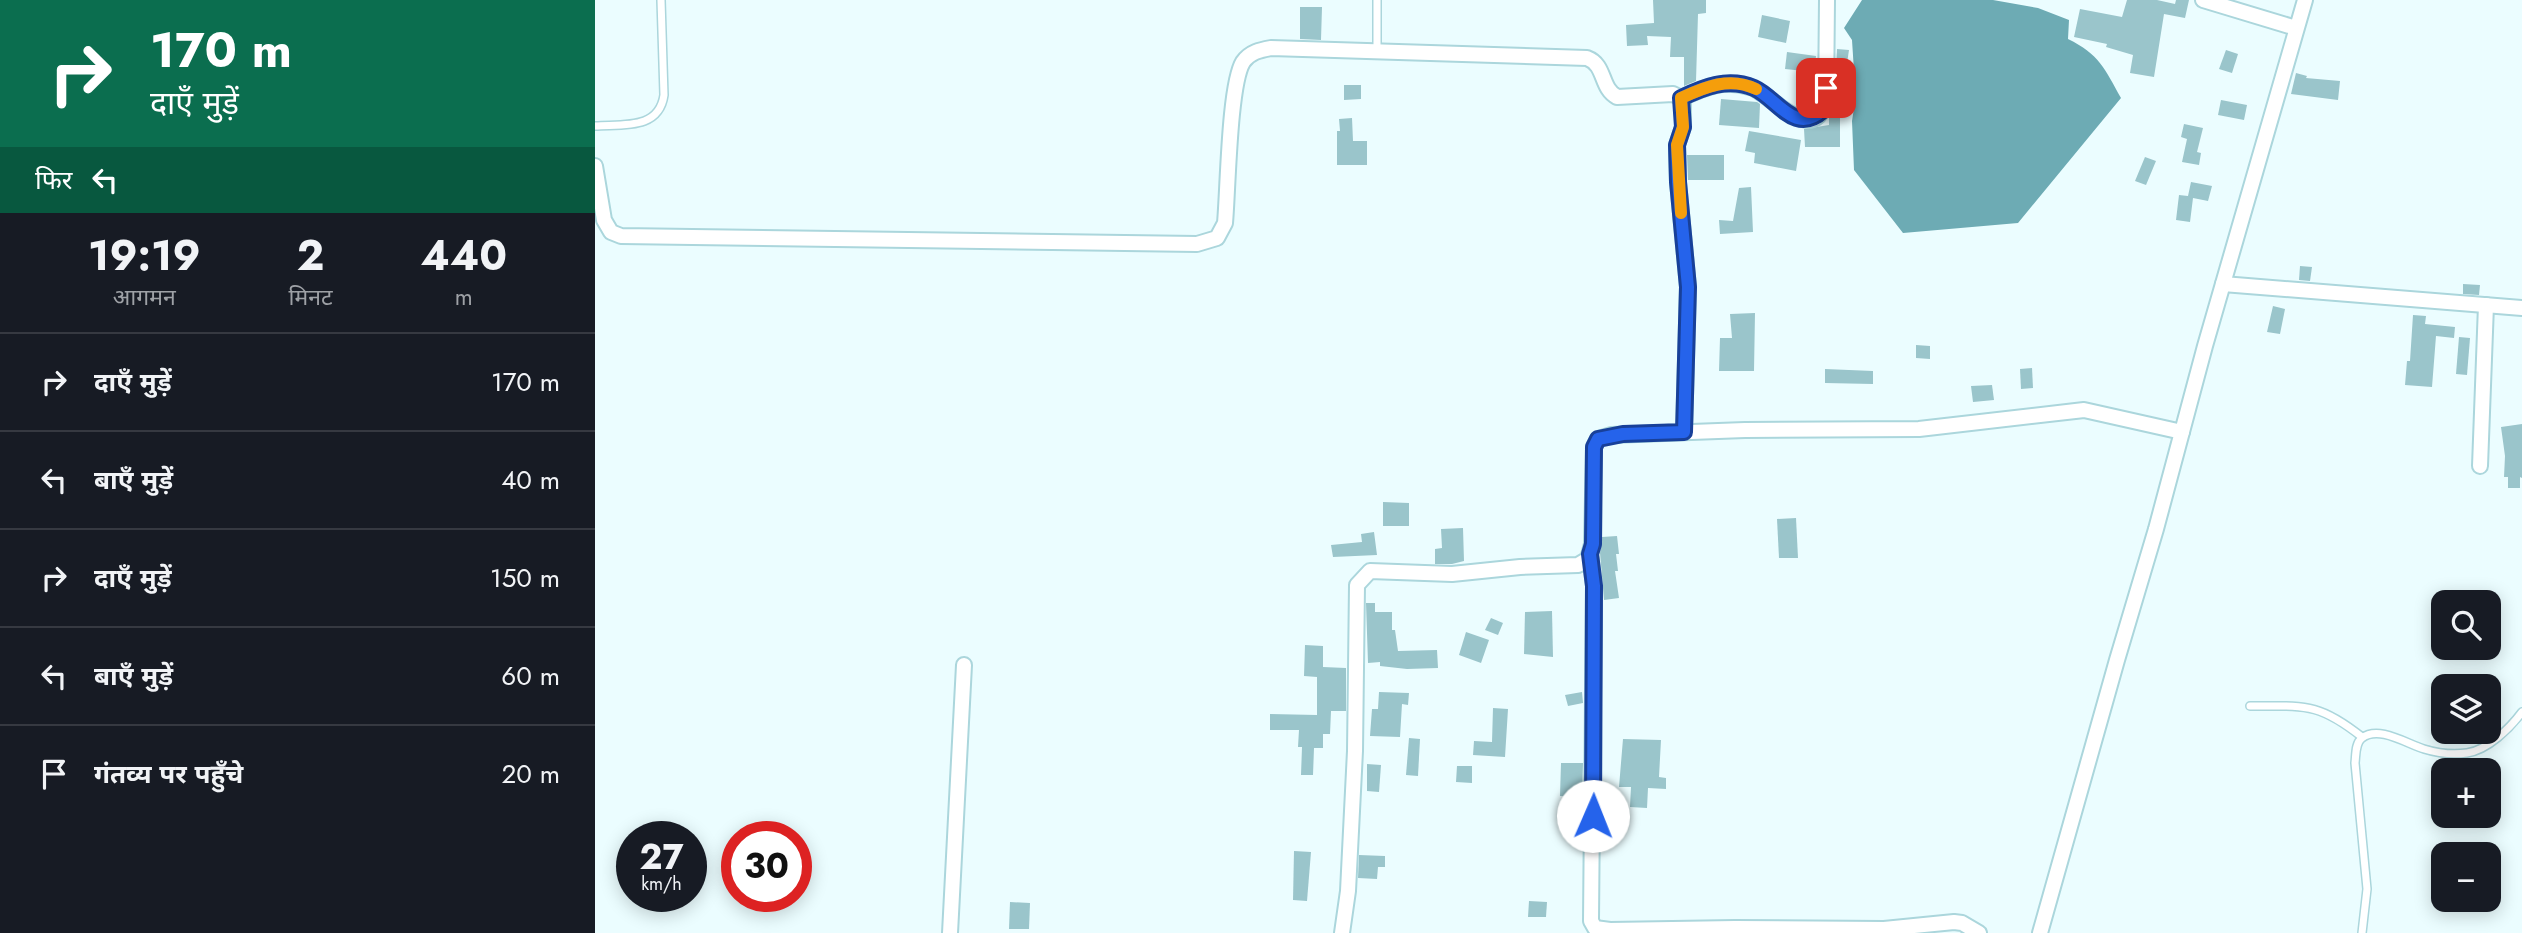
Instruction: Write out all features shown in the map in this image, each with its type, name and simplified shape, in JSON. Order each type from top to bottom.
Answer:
[{"type":"street","points":[[1681,98],[1706,86],[1723,83],[1752,87],[1789,115],[1816,117],[1826,102],[1827,0]]},
{"type":"street","points":[[2203,0],[2296,28]]},
{"type":"street","points":[[2040,933],[2113,673],[2157,529],[2223,284],[2305,0]]},
{"type":"street","points":[[595,166],[604,220],[611,232],[621,236],[1197,244],[1217,238],[1225,223],[1238,74],[1248,56],[1256,51],[1271,48],[1587,58],[1599,65],[1608,89],[1617,97],[1673,94],[1681,98]]},
{"type":"street","points":[[1681,98],[1683,127],[1677,145],[1678,182],[1688,287],[1684,432]]},
{"type":"street","points":[[2223,284],[2522,308]]},
{"type":"street","points":[[2480,466],[2486,305]]},
{"type":"street","points":[[1342,933],[1348,891],[1355,751],[1357,585],[1366,574],[1379,570],[1432,574],[1584,563],[1593,544],[1594,447],[1598,439],[1623,434],[1919,429],[2084,410],[2182,432]]},
{"type":"street","points":[[1590,554],[1594,586],[1591,920],[1595,928],[1884,929],[1954,922],[1962,923],[1979,933]]},
{"type":"street","points":[[950,933],[964,665]]},
{"type":"lane","points":[[595,126],[641,122],[658,114],[663,106],[661,0]]},
{"type":"lane","points":[[1377,0],[1377,52]]},
{"type":"lane","points":[[2250,706],[2314,708],[2342,721],[2363,737]]},
{"type":"lane","points":[[2362,933],[2367,889],[2355,763],[2358,742],[2363,737],[2379,734],[2425,750],[2469,753],[2493,740],[2522,712]]},
{"type":"water","points":[[1862,0],[1993,0],[2038,8],[2069,20],[2068,39],[2094,57],[2121,98],[2018,223],[1903,233],[1854,170],[1852,121],[1856,95],[1847,79],[1854,71],[1852,40],[1844,28]]},
{"type":"building","points":[[1653,0],[1706,0],[1706,13],[1698,14],[1696,81],[1684,86],[1684,57],[1670,57],[1671,37],[1647,36],[1648,45],[1627,46],[1626,25],[1654,23]]},
{"type":"building","points":[[2127,0],[2157,0],[2175,4],[2176,0],[2189,0],[2185,18],[2164,14],[2154,77],[2130,73],[2133,55],[2106,47],[2107,44],[2074,37],[2080,9],[2122,17]]},
{"type":"building","points":[[1300,7],[1322,7],[1321,40],[1300,39]]},
{"type":"building","points":[[1762,15],[1790,21],[1786,43],[1758,37]]},
{"type":"building","points":[[1837,49],[1849,50],[1846,70],[1836,69]]},
{"type":"building","points":[[2226,50],[2238,54],[2232,73],[2219,69]]},
{"type":"building","points":[[1787,52],[1816,56],[1814,72],[1785,69]]},
{"type":"building","points":[[2296,73],[2307,76],[2306,78],[2340,81],[2338,100],[2291,94]]},
{"type":"building","points":[[1344,85],[1361,85],[1361,99],[1344,100]]},
{"type":"building","points":[[1836,90],[1847,90],[1847,114],[1840,114],[1840,147],[1805,147],[1804,129],[1829,125],[1829,117],[1836,103]]},
{"type":"building","points":[[1721,99],[1760,104],[1759,128],[1719,125]]},
{"type":"building","points":[[2221,100],[2247,105],[2244,120],[2218,115]]},
{"type":"building","points":[[1352,118],[1353,141],[1367,141],[1367,165],[1337,165],[1339,119]]},
{"type":"building","points":[[2184,124],[2203,128],[2197,152],[2201,153],[2199,165],[2182,162],[2187,139],[2181,137]]},
{"type":"building","points":[[1749,131],[1801,140],[1796,171],[1754,163],[1755,153],[1745,151]]},
{"type":"building","points":[[1687,155],[1724,155],[1724,180],[1688,180]]},
{"type":"building","points":[[2145,157],[2156,161],[2146,185],[2135,181]]},
{"type":"building","points":[[2191,182],[2212,186],[2208,201],[2193,198],[2190,222],[2176,220],[2179,195],[2188,196]]},
{"type":"building","points":[[1751,187],[1753,232],[1720,234],[1719,220],[1733,221],[1739,188]]},
{"type":"building","points":[[2300,266],[2312,267],[2310,281],[2299,280]]},
{"type":"building","points":[[2463,284],[2480,285],[2479,295],[2463,294]]},
{"type":"building","points":[[2273,306],[2285,309],[2280,334],[2267,332]]},
{"type":"building","points":[[1755,313],[1754,371],[1719,371],[1720,338],[1732,338],[1730,314]]},
{"type":"building","points":[[2413,315],[2426,316],[2425,324],[2455,327],[2454,338],[2436,336],[2432,387],[2405,385],[2407,361],[2410,361]]},
{"type":"building","points":[[2459,337],[2470,338],[2467,375],[2456,374]]},
{"type":"building","points":[[1916,345],[1930,346],[1930,359],[1916,358]]},
{"type":"building","points":[[2032,368],[2033,388],[2021,389],[2020,369]]},
{"type":"building","points":[[1825,369],[1873,371],[1873,384],[1825,383]]},
{"type":"building","points":[[1992,385],[1994,400],[1973,402],[1971,386]]},
{"type":"building","points":[[2522,424],[2520,488],[2508,488],[2508,477],[2504,477],[2505,456],[2501,427]]},
{"type":"building","points":[[1383,502],[1409,503],[1409,526],[1383,526]]},
{"type":"building","points":[[1796,518],[1798,558],[1779,558],[1777,519]]},
{"type":"building","points":[[1463,528],[1464,561],[1435,564],[1435,549],[1442,548],[1441,529]]},
{"type":"building","points":[[1374,532],[1377,555],[1333,557],[1331,545],[1362,542],[1361,534]]},
{"type":"building","points":[[1617,536],[1619,554],[1616,554],[1618,571],[1615,571],[1619,598],[1604,600],[1600,553],[1602,537]]},
{"type":"building","points":[[1366,603],[1375,603],[1375,612],[1392,612],[1392,630],[1395,630],[1398,651],[1437,650],[1438,668],[1407,669],[1380,666],[1380,662],[1368,663]]},
{"type":"building","points":[[1552,611],[1553,657],[1524,654],[1525,612]]},
{"type":"building","points":[[1491,618],[1503,623],[1498,635],[1485,630]]},
{"type":"building","points":[[1466,632],[1489,640],[1481,663],[1459,655]]},
{"type":"building","points":[[1305,645],[1323,646],[1323,667],[1346,668],[1346,711],[1331,711],[1330,734],[1323,734],[1323,748],[1314,748],[1313,775],[1301,775],[1302,747],[1298,747],[1299,730],[1270,730],[1270,714],[1317,715],[1317,677],[1304,676]]},
{"type":"building","points":[[1379,692],[1409,693],[1408,705],[1402,704],[1400,737],[1370,736],[1372,709],[1378,709]]},
{"type":"building","points":[[1582,692],[1583,703],[1568,706],[1565,695]]},
{"type":"building","points":[[1493,708],[1508,709],[1505,757],[1473,755],[1474,741],[1492,742]]},
{"type":"building","points":[[1409,738],[1420,739],[1418,776],[1406,775]]},
{"type":"building","points":[[1623,739],[1661,740],[1659,777],[1666,778],[1666,789],[1648,788],[1647,808],[1630,807],[1631,787],[1619,787]]},
{"type":"building","points":[[1561,763],[1583,763],[1582,797],[1560,796]]},
{"type":"building","points":[[1367,764],[1381,765],[1379,792],[1367,791]]},
{"type":"building","points":[[1457,766],[1472,766],[1472,783],[1456,782]]},
{"type":"building","points":[[1294,851],[1311,852],[1307,901],[1293,900]]},
{"type":"building","points":[[1359,855],[1385,856],[1385,867],[1378,867],[1377,879],[1358,878]]},
{"type":"building","points":[[1529,901],[1547,902],[1546,917],[1528,917]]},
{"type":"building","points":[[1010,902],[1030,903],[1029,929],[1009,929]]},
{"type":"slow traffic","points":[[1681,213],[1677,145],[1683,127],[1681,98],[1706,86],[1723,83],[1756,89]]},
{"type":"route","points":[[1593,816],[1594,586],[1590,554],[1593,544],[1594,447],[1598,439],[1611,435],[1684,432],[1688,287],[1678,182],[1677,145],[1683,127],[1681,98],[1706,86],[1723,83],[1752,87],[1789,115],[1807,118],[1816,117],[1823,110],[1826,88]]}]
